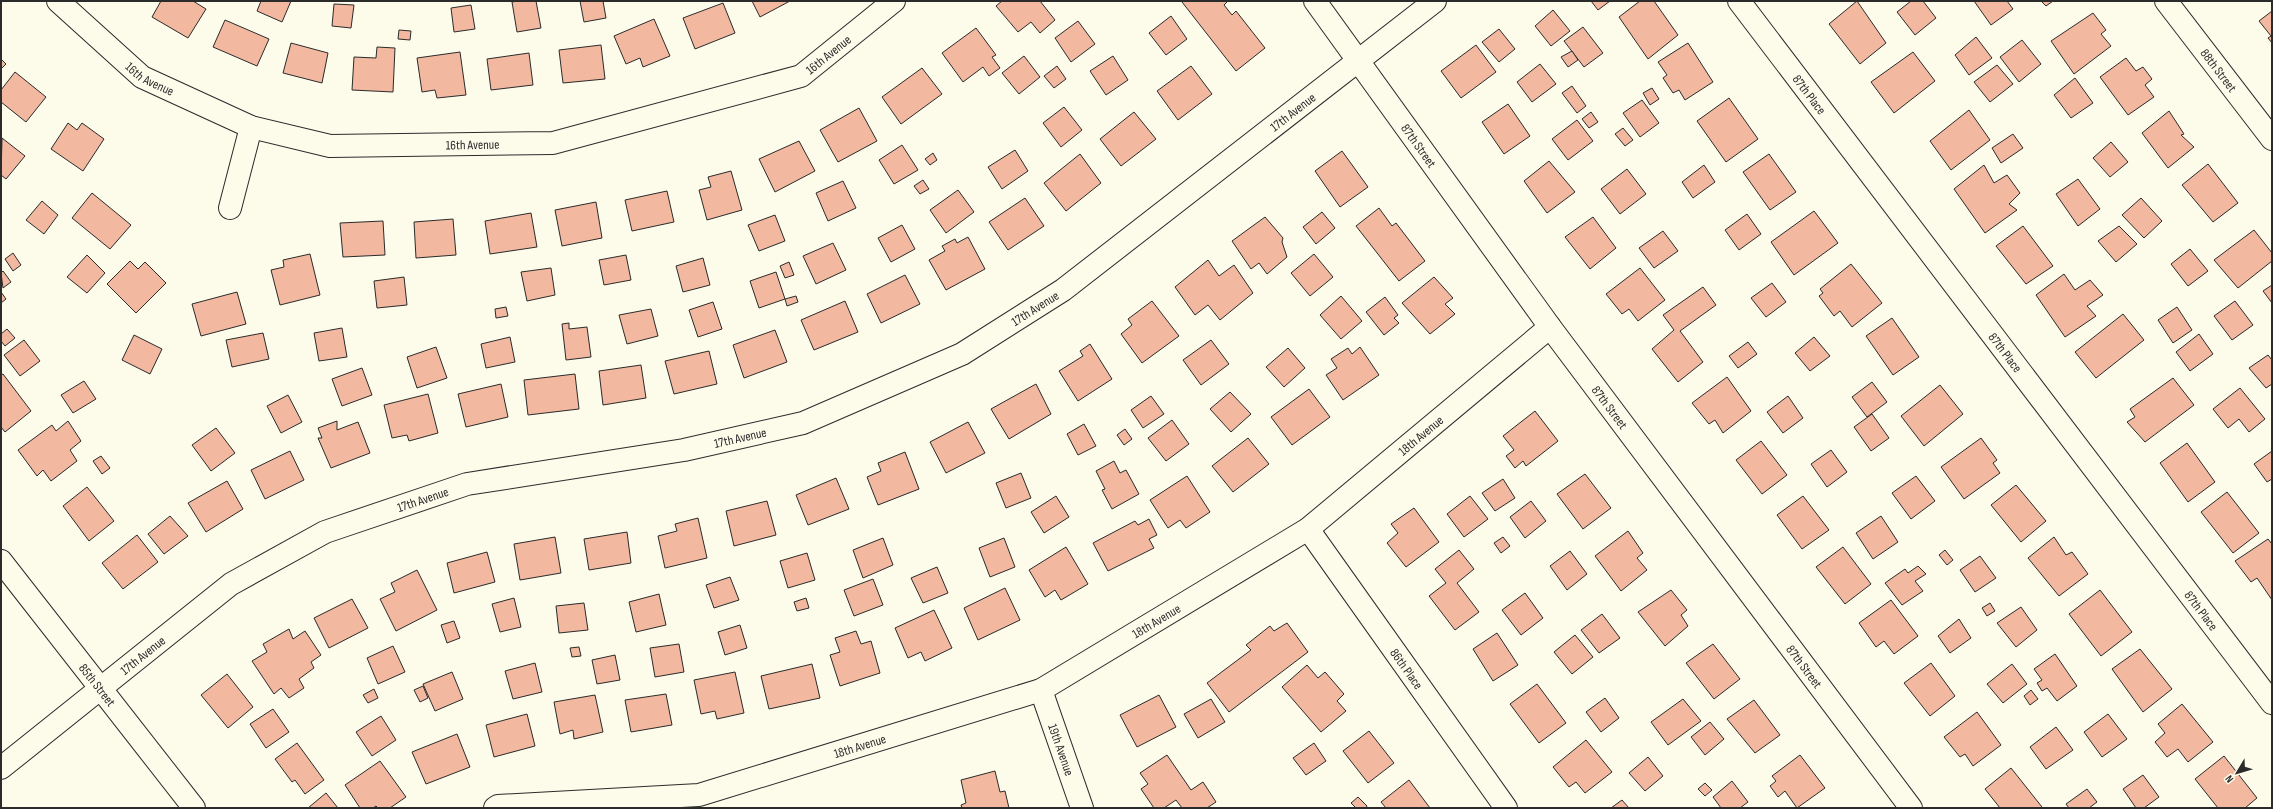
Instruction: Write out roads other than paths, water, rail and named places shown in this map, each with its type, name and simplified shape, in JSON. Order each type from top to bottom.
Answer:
[{"type":"street","name":"16th Avenue","points":[[58,1],[142,78],[251,127],[330,146],[553,143],[801,76],[894,1]]},
{"type":"street","name":"87th Street","points":[[1315,1],[1550,327],[1911,808]]},
{"type":"street","name":"17th Avenue","points":[[1,768],[231,584],[325,532],[467,484],[684,450],[803,424],[962,354],[1063,290],[1358,59],[1435,1]]},
{"type":"street","name":"87th Place","points":[[1739,1],[2272,703]]},
{"type":"street","name":"88th Street","points":[[2166,1],[2272,139]]},
{"type":"street","points":[[230,208],[251,127]]},
{"type":"street","name":"18th Avenue","points":[[495,808],[498,806],[700,802],[1041,690],[1308,529],[1550,327]]},
{"type":"street","name":"86th Place","points":[[1308,529],[1506,808]]},
{"type":"street","name":"85th Street","points":[[1,561],[100,690],[194,808]]},
{"type":"street","name":"19th Avenue","points":[[1041,690],[1082,808]]}]
